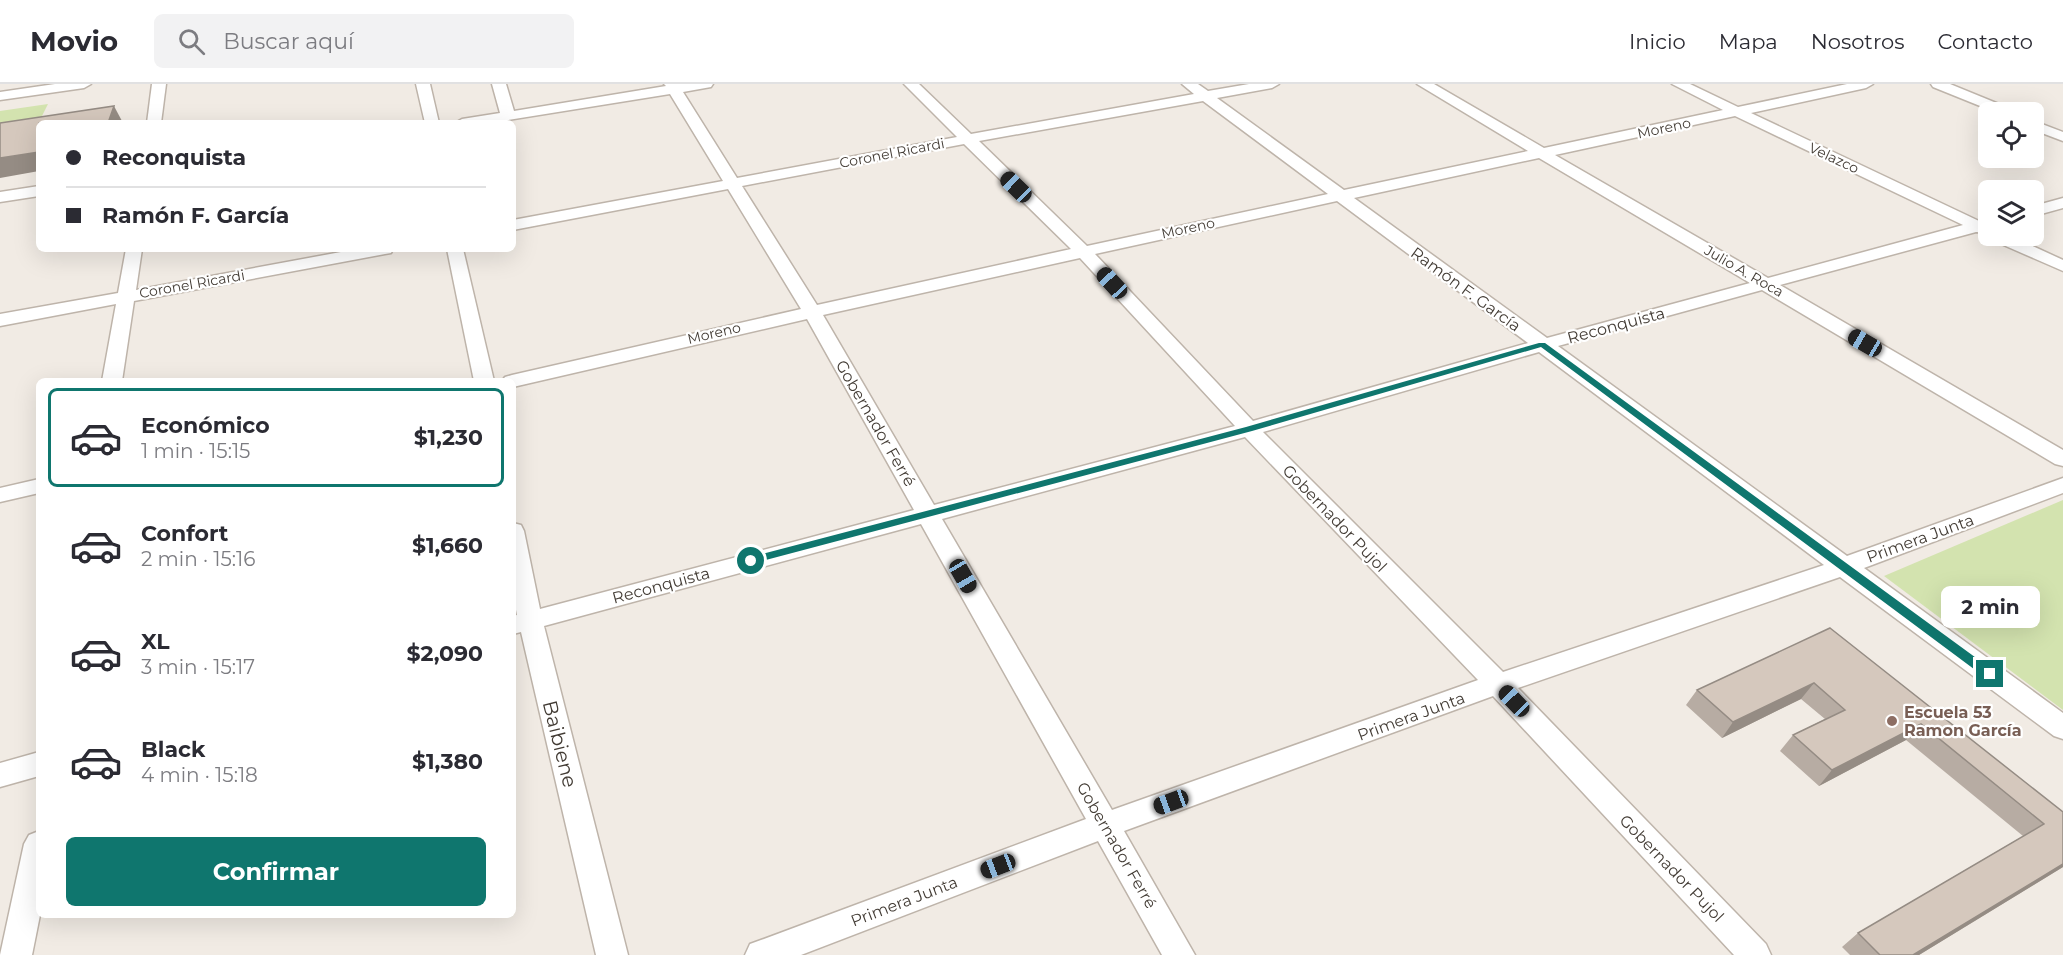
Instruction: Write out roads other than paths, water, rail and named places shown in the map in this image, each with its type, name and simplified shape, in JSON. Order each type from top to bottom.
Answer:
[{"type":"street","points":[[0,96],[84,84]]},
{"type":"street","points":[[154,120],[159,84]]},
{"type":"street","points":[[423,84],[431,120]]},
{"type":"street","points":[[499,84],[508,116]]},
{"type":"street","points":[[482,120],[673,87],[706,84]]},
{"type":"street","name":"Gobernador Pujol","points":[[911,84],[1082,250],[1249,429],[1498,684],[1755,955]]},
{"type":"street","name":"Coronel Ricardi","points":[[516,224],[967,139],[1197,90],[1272,84]]},
{"type":"street","name":"Julio A. Roca","points":[[1424,84],[2063,459]]},
{"type":"street","name":"Velazco","points":[[1679,84],[1978,223]]},
{"type":"street","name":"Moreno","points":[[516,380],[811,310],[1082,250],[1866,84]]},
{"type":"street","points":[[1938,84],[1982,102]]},
{"type":"street","name":"Gobernador Ferré","points":[[673,87],[811,310],[1179,955]]},
{"type":"street","name":"Ramón F. García","points":[[1197,90],[2063,728]]},
{"type":"street","points":[[2044,128],[2063,137]]},
{"type":"street","points":[[0,197],[36,191]]},
{"type":"street","points":[[2044,208],[2063,203]]},
{"type":"street","name":"Reconquista","points":[[521,622],[1249,429],[1542,345],[1978,229]]},
{"type":"street","points":[[2020,246],[2063,266]]},
{"type":"street","points":[[112,378],[133,252]]},
{"type":"street","name":"Coronel Ricardi","points":[[0,320],[368,252]]},
{"type":"street","points":[[456,252],[483,378]]},
{"type":"street","name":"Primera Junta","points":[[761,955],[1105,825],[1498,684],[1844,567],[2063,485]]},
{"type":"street","points":[[0,495],[36,487]]},
{"type":"street","name":"Baibiene","points":[[516,565],[521,622],[612,955]]},
{"type":"street","points":[[0,775],[36,765]]},
{"type":"street","points":[[16,955],[36,858]]},
{"type":"place","name":"Escuela 53 Ramon García","points":[[1892,721]]}]
